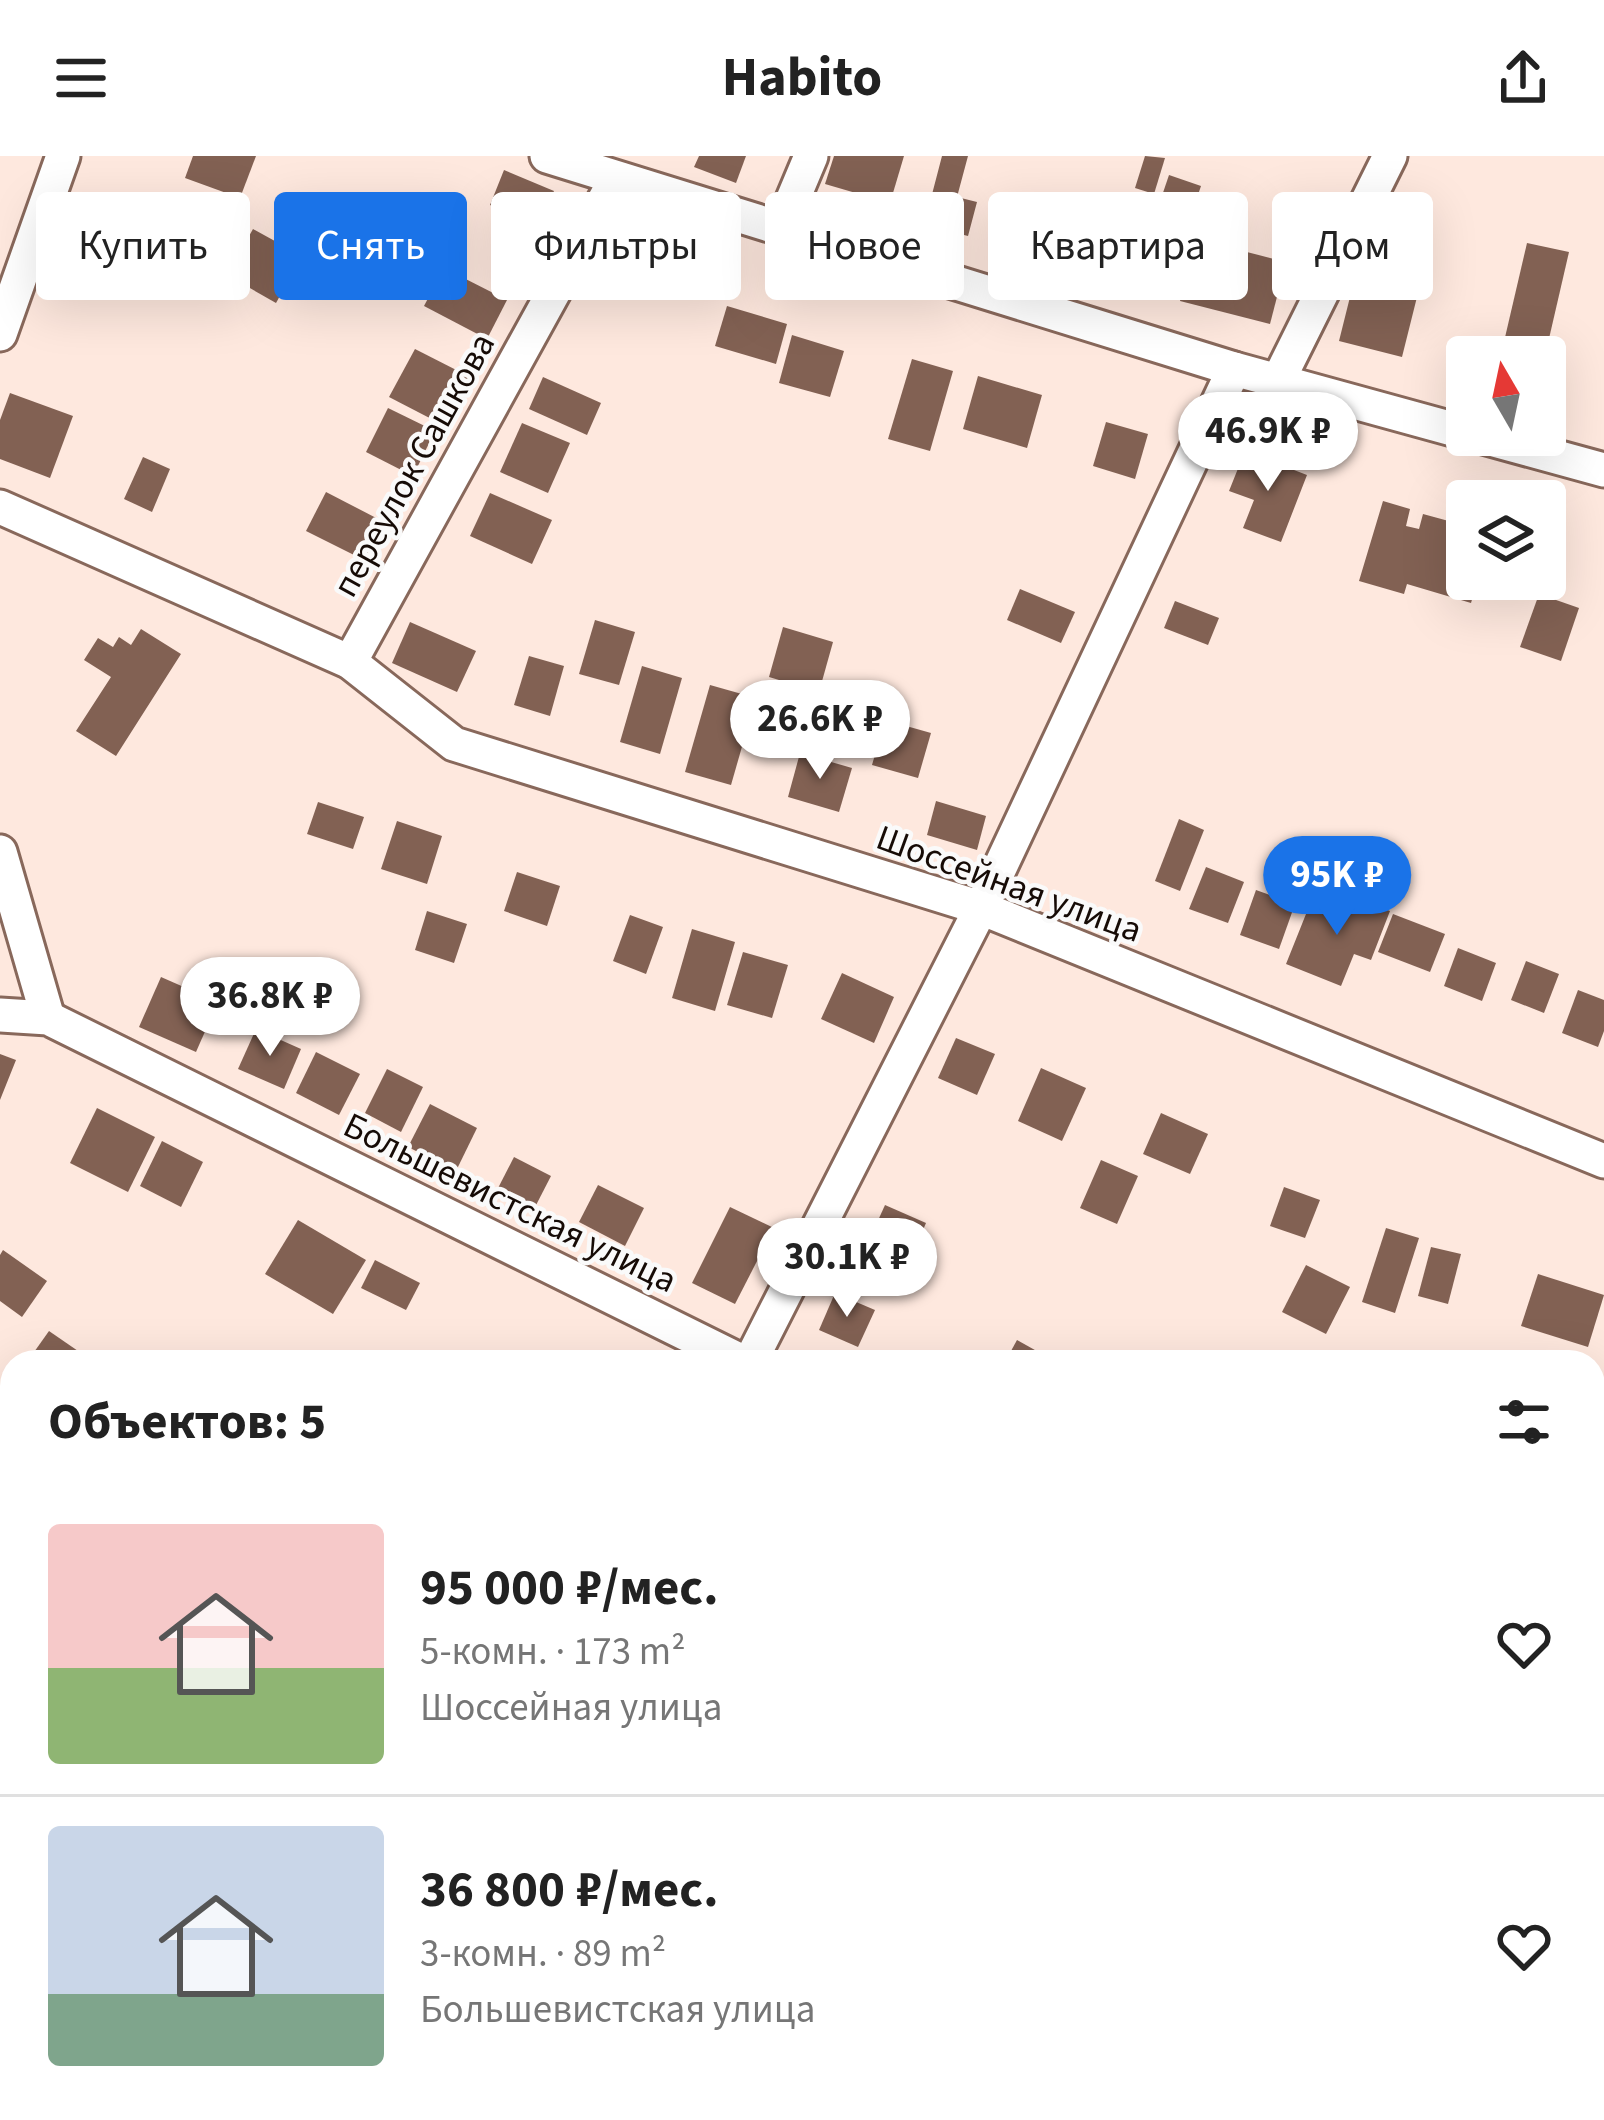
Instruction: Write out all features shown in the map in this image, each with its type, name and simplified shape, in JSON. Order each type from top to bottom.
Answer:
[{"type":"street","points":[[0,334],[63,156]]},
{"type":"street","points":[[547,156],[765,225]]},
{"type":"street","points":[[796,192],[811,156]]},
{"type":"street","points":[[1278,381],[1390,156]]},
{"type":"street","name":"переулок Сашкова","points":[[350,662],[616,179]]},
{"type":"street","points":[[964,286],[1446,427]]},
{"type":"street","points":[[753,1350],[981,908],[1234,369]]},
{"type":"street","points":[[1553,456],[1604,470]]},
{"type":"street","name":"Шоссейная улица","points":[[0,507],[350,662],[454,744],[981,908],[1604,1161]]},
{"type":"street","points":[[0,852],[48,1018],[0,1015]]},
{"type":"street","name":"Большевистская улица","points":[[48,1018],[723,1350]]},
{"type":"building","points":[[193,156],[256,156],[242,192],[224,192],[185,178]]},
{"type":"building","points":[[699,156],[746,156],[736,183],[694,167]]},
{"type":"building","points":[[834,156],[904,156],[893,192],[852,192],[825,184]]},
{"type":"building","points":[[942,156],[968,156],[958,192],[933,192]]},
{"type":"building","points":[[1145,156],[1165,158],[1155,192],[1135,188]]},
{"type":"building","points":[[504,170],[554,191],[554,192],[495,192]]},
{"type":"building","points":[[1169,175],[1201,186],[1199,192],[1163,192]]},
{"type":"building","points":[[964,199],[977,202],[968,236],[964,235]]},
{"type":"building","points":[[253,229],[274,241],[276,303],[250,288]]},
{"type":"building","points":[[1527,243],[1569,252],[1550,336],[1505,336]]},
{"type":"building","points":[[1248,252],[1272,258],[1272,300],[1276,300],[1270,324],[1180,301],[1248,300]]},
{"type":"building","points":[[467,280],[491,292],[491,300],[507,300],[487,339],[424,306],[427,300],[467,300]]},
{"type":"building","points":[[1349,300],[1416,300],[1402,357],[1339,341]]},
{"type":"building","points":[[727,306],[787,324],[776,364],[715,346]]},
{"type":"building","points":[[792,335],[844,351],[830,397],[779,383]]},
{"type":"building","points":[[415,349],[470,377],[445,426],[389,397]]},
{"type":"building","points":[[912,359],[953,371],[930,451],[888,439]]},
{"type":"building","points":[[978,376],[1042,395],[1027,448],[963,429]]},
{"type":"building","points":[[543,377],[601,403],[587,435],[529,409]]},
{"type":"building","points":[[10,393],[73,416],[50,478],[0,459],[0,420]]},
{"type":"building","points":[[388,408],[435,431],[413,476],[366,452]]},
{"type":"building","points":[[1106,422],[1148,434],[1135,479],[1093,466]]},
{"type":"building","points":[[522,423],[570,443],[548,493],[500,472]]},
{"type":"building","points":[[1245,451],[1307,475],[1281,542],[1243,528],[1254,500],[1229,491]]},
{"type":"building","points":[[143,457],[170,469],[152,512],[124,499]]},
{"type":"building","points":[[326,492],[384,522],[364,560],[306,531]]},
{"type":"building","points":[[490,493],[552,520],[532,564],[470,536]]},
{"type":"building","points":[[1383,501],[1410,509],[1406,526],[1419,529],[1423,514],[1446,520],[1446,596],[1407,584],[1404,594],[1359,581]]},
{"type":"building","points":[[1020,589],[1075,612],[1061,643],[1007,620]]},
{"type":"building","points":[[1537,600],[1579,608],[1561,661],[1520,647]]},
{"type":"building","points":[[1175,601],[1219,618],[1208,645],[1164,628]]},
{"type":"building","points":[[595,620],[635,632],[619,685],[579,674]]},
{"type":"building","points":[[410,622],[476,651],[457,692],[392,663]]},
{"type":"building","points":[[783,627],[833,642],[819,692],[769,677]]},
{"type":"building","points":[[141,629],[181,654],[116,756],[76,731],[111,677],[84,660],[98,638],[113,647],[119,637],[131,645]]},
{"type":"building","points":[[529,656],[564,666],[550,716],[514,705]]},
{"type":"building","points":[[642,666],[682,678],[660,754],[620,742]]},
{"type":"building","points":[[710,685],[756,698],[731,785],[685,772]]},
{"type":"building","points":[[885,720],[931,733],[918,778],[872,765]]},
{"type":"building","points":[[800,753],[852,768],[839,812],[788,797]]},
{"type":"building","points":[[936,801],[986,816],[977,850],[927,835]]},
{"type":"building","points":[[318,802],[364,817],[353,849],[307,834]]},
{"type":"building","points":[[1179,819],[1204,830],[1180,891],[1155,881]]},
{"type":"building","points":[[397,821],[442,836],[427,884],[381,869]]},
{"type":"building","points":[[1206,867],[1244,882],[1228,923],[1189,909]]},
{"type":"building","points":[[517,872],[560,886],[547,926],[504,911]]},
{"type":"building","points":[[1256,890],[1295,904],[1279,949],[1240,935]]},
{"type":"building","points":[[1340,892],[1390,911],[1371,960],[1354,954],[1341,986],[1286,964],[1310,904],[1332,913]]},
{"type":"building","points":[[427,911],[467,924],[454,963],[415,950]]},
{"type":"building","points":[[1393,914],[1445,934],[1430,972],[1378,952]]},
{"type":"building","points":[[630,915],[663,927],[646,974],[613,961]]},
{"type":"building","points":[[692,929],[735,942],[715,1011],[672,998]]},
{"type":"building","points":[[1458,948],[1496,963],[1482,1001],[1444,986]]},
{"type":"building","points":[[743,952],[788,965],[772,1018],[727,1005]]},
{"type":"building","points":[[1526,961],[1559,974],[1544,1013],[1511,1000]]},
{"type":"building","points":[[842,973],[894,997],[874,1043],[821,1019]]},
{"type":"building","points":[[161,977],[218,1002],[196,1052],[139,1027]]},
{"type":"building","points":[[1578,990],[1604,1000],[1604,1031],[1598,1047],[1562,1033]]},
{"type":"building","points":[[256,1029],[301,1049],[284,1089],[238,1069]]},
{"type":"building","points":[[956,1038],[995,1054],[977,1095],[938,1078]]},
{"type":"building","points":[[316,1052],[360,1074],[339,1115],[296,1093]]},
{"type":"building","points":[[0,1054],[16,1060],[0,1100]]},
{"type":"building","points":[[1041,1068],[1086,1088],[1062,1141],[1018,1121]]},
{"type":"building","points":[[387,1069],[423,1087],[401,1132],[365,1113]]},
{"type":"building","points":[[430,1104],[477,1128],[456,1171],[408,1147]]},
{"type":"building","points":[[97,1108],[155,1137],[128,1192],[70,1163]]},
{"type":"building","points":[[1161,1113],[1208,1134],[1190,1174],[1143,1154]]},
{"type":"building","points":[[162,1141],[203,1162],[181,1207],[140,1186]]},
{"type":"building","points":[[514,1157],[551,1176],[533,1211],[496,1192]]},
{"type":"building","points":[[1101,1160],[1138,1176],[1117,1224],[1080,1208]]},
{"type":"building","points":[[598,1185],[644,1208],[625,1246],[579,1222]]},
{"type":"building","points":[[1284,1187],[1320,1200],[1305,1238],[1270,1226]]},
{"type":"building","points":[[885,1205],[926,1223],[908,1265],[866,1247]]},
{"type":"building","points":[[730,1207],[774,1228],[735,1304],[692,1283]]},
{"type":"building","points":[[298,1220],[366,1260],[333,1314],[265,1274]]},
{"type":"building","points":[[1386,1228],[1419,1238],[1395,1313],[1362,1302]]},
{"type":"building","points":[[1431,1247],[1461,1254],[1448,1304],[1418,1296]]},
{"type":"building","points":[[3,1250],[47,1281],[22,1317],[0,1301]]},
{"type":"building","points":[[375,1260],[420,1283],[406,1310],[361,1288]]},
{"type":"building","points":[[1306,1265],[1350,1287],[1326,1334],[1282,1312]]},
{"type":"building","points":[[1538,1274],[1604,1295],[1588,1347],[1521,1326]]},
{"type":"building","points":[[835,1293],[875,1310],[858,1347],[819,1330]]},
{"type":"building","points":[[49,1331],[77,1350],[36,1350]]},
{"type":"building","points":[[1017,1340],[1035,1350],[1012,1350]]}]
